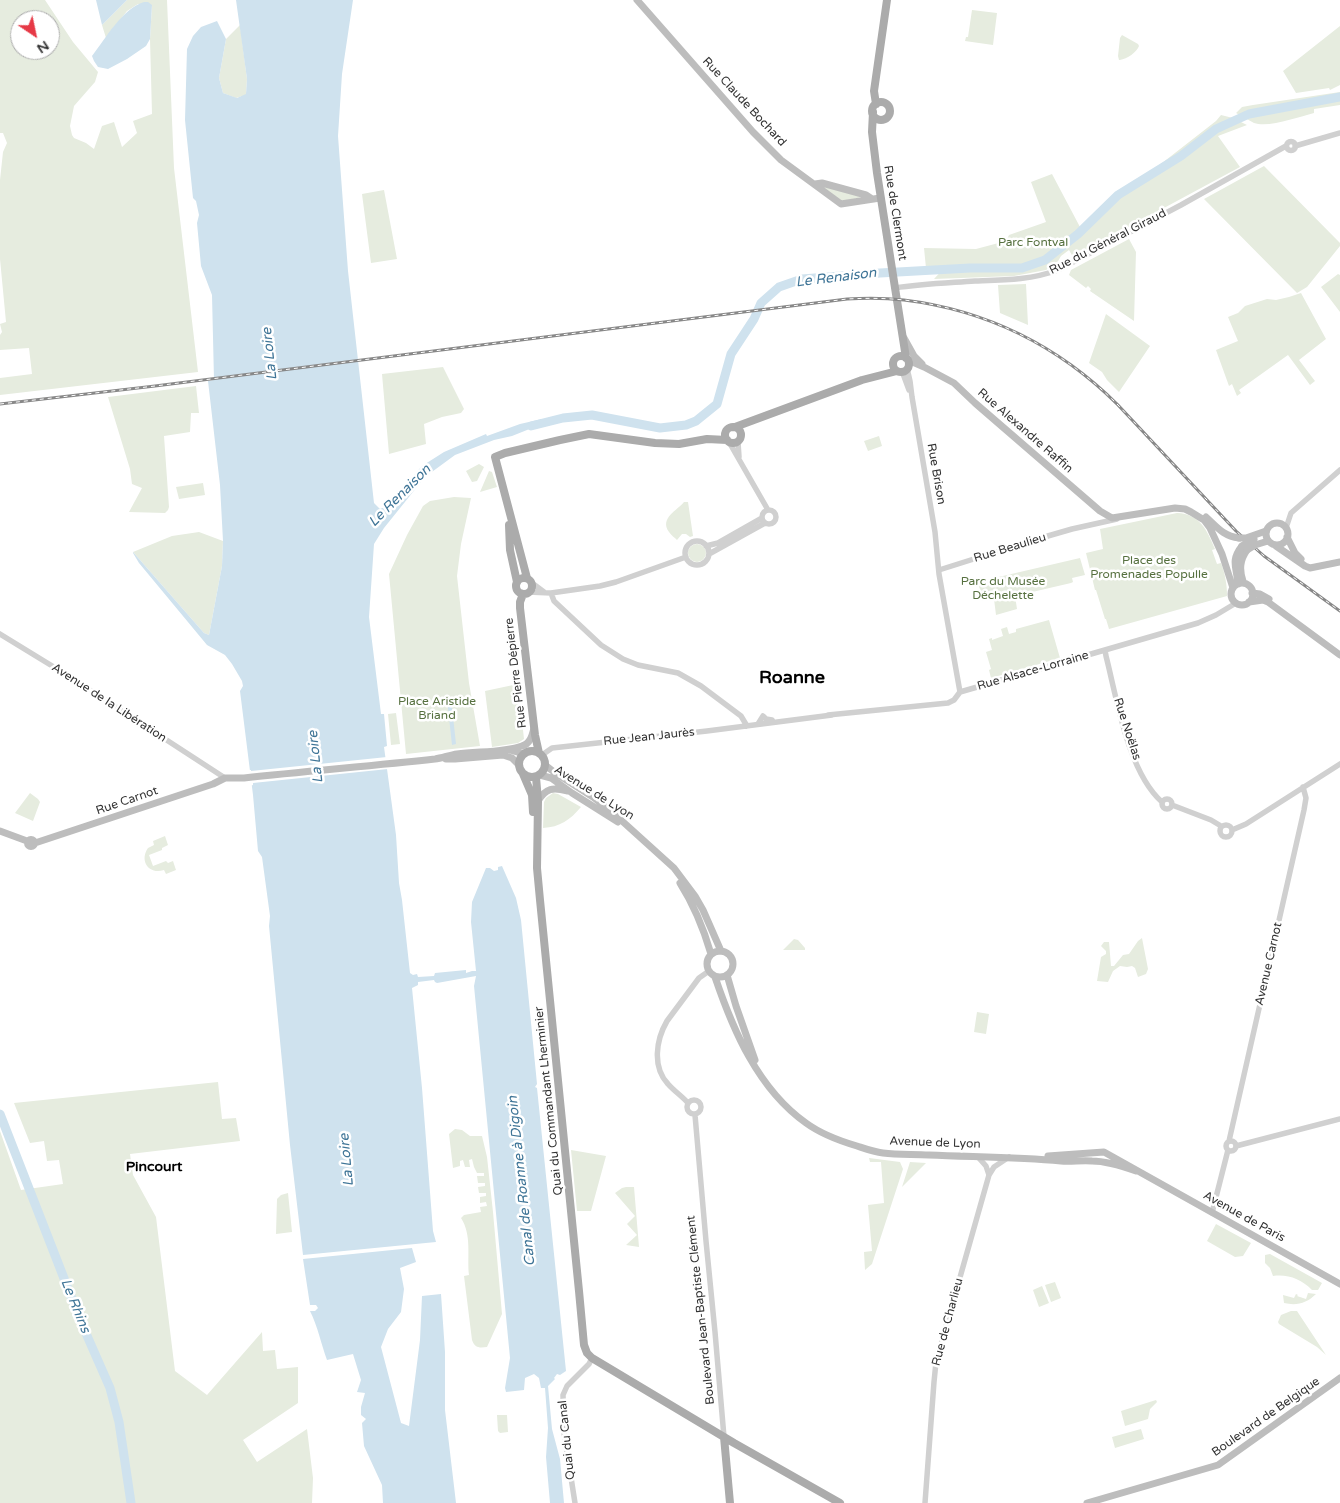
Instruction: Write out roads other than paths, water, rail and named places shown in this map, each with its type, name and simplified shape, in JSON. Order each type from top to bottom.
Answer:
[{"type":"main road","name":"Rue Claude Bochard","points":[[637,0],[753,132],[781,160],[815,184],[822,182],[866,195],[872,199],[880,198]]},
{"type":"main road","points":[[880,104],[875,85],[887,0]]},
{"type":"main road","points":[[880,104],[889,106],[890,112],[888,117],[881,120],[873,112],[874,108],[880,104]]},
{"type":"main road","name":"Rue de Clermont","points":[[873,112],[872,132],[880,198],[894,285]]},
{"type":"main road","name":"Rue de Clermont","points":[[874,142],[881,120]]},
{"type":"main road","points":[[815,184],[841,204],[872,199]]},
{"type":"main road","name":"Rue Brison","points":[[894,285],[904,364]]},
{"type":"main road","points":[[902,337],[914,356],[932,372]]},
{"type":"main road","points":[[868,378],[881,372],[892,363],[894,358],[904,364]]},
{"type":"main road","points":[[707,439],[731,427],[770,415],[904,364]]},
{"type":"main road","name":"Rue Alexandre Raffin","points":[[904,364],[932,372],[954,383],[1100,511]]},
{"type":"main road","points":[[707,439],[728,441],[734,444],[750,426],[770,415]]},
{"type":"main road","points":[[735,427],[739,429],[740,439]]},
{"type":"main road","points":[[726,431],[725,435],[728,441]]},
{"type":"main road","name":"Rue Pierre Dépierre","points":[[529,581],[495,457],[505,453],[589,434],[655,443],[679,444],[707,439]]},
{"type":"main road","points":[[1100,511],[1112,518],[1191,508],[1200,512],[1220,532],[1226,535],[1238,538],[1266,535]]},
{"type":"main road","points":[[1185,509],[1199,517],[1210,528],[1238,585]]},
{"type":"main road","name":"Rue Pierre Dépierre","points":[[508,510],[510,550],[520,608]]},
{"type":"main road","points":[[1320,567],[1307,563],[1298,556],[1287,537],[1286,528],[1276,523],[1271,525],[1266,535],[1255,545],[1245,548],[1240,564],[1238,585],[1231,594],[1236,603],[1244,605],[1249,602],[1263,600],[1268,602],[1340,653]]},
{"type":"main road","points":[[1266,535],[1276,546],[1305,566],[1313,568],[1340,562]]},
{"type":"main road","points":[[1276,546],[1284,542],[1287,537]]},
{"type":"main road","points":[[522,578],[529,581],[532,588],[526,593],[519,592],[517,585],[522,578]]},
{"type":"main road","points":[[1238,585],[1250,587],[1252,593],[1249,602]]},
{"type":"main road","name":"Rue Pierre Dépierre","points":[[526,593],[520,602],[520,608],[535,732],[540,754]]},
{"type":"main road","points":[[1252,593],[1260,594],[1269,599],[1340,653]]},
{"type":"main road","points":[[225,778],[244,778],[388,764],[455,754],[476,755],[490,753],[526,744],[535,732]]},
{"type":"main road","name":"Rue Pierre Dépierre","points":[[526,752],[533,743],[535,732]]},
{"type":"main road","points":[[490,753],[509,756],[519,765],[523,774],[529,777],[538,776],[543,771],[545,764],[540,754],[506,749]]},
{"type":"main road","points":[[519,765],[520,758],[526,752]]},
{"type":"main road","name":"Avenue de Lyon","points":[[545,764],[611,811],[674,868],[703,910],[721,951]]},
{"type":"main road","name":"Quai du Commandant Lherminier","points":[[523,774],[532,795],[534,829],[537,838]]},
{"type":"main road","name":"Avenue de Lyon","points":[[538,776],[551,778],[635,833]]},
{"type":"main road","name":"Quai du Commandant Lherminier","points":[[538,776],[537,838],[539,884],[584,1338],[587,1353],[592,1358]]},
{"type":"main road","name":"Rue Carnot","points":[[0,831],[31,842],[225,778]]},
{"type":"main road","points":[[538,801],[544,792],[552,789],[572,793]]},
{"type":"main road","name":"Avenue de Lyon","points":[[652,847],[674,874],[688,896],[706,937],[711,954]]},
{"type":"main road","points":[[721,951],[728,953],[733,960],[733,969],[728,975],[720,977],[709,971],[707,964],[711,954],[721,951]]},
{"type":"main road","name":"Avenue de Lyon","points":[[728,975],[736,1006],[759,1072]]},
{"type":"main road","name":"Avenue de Lyon","points":[[716,976],[723,1000],[741,1041],[759,1072],[783,1103],[806,1123],[832,1137],[886,1153],[1018,1157],[1104,1152],[1136,1171]]},
{"type":"main road","name":"Avenue de Lyon","points":[[1018,1157],[1063,1161],[1092,1160],[1136,1171]]},
{"type":"main road","name":"Avenue de Paris","points":[[1136,1171],[1340,1284]]},
{"type":"main road","points":[[592,1358],[724,1437],[840,1503]]},
{"type":"main road","name":"Boulevard de Belgique","points":[[1087,1503],[1218,1465],[1340,1378]]},
{"type":"main road","name":"Boulevard Jean-Baptiste Clément","points":[[724,1437],[730,1503]]},
{"type":"street","name":"Rue du Général Giraud","points":[[894,285],[1018,280],[1050,273],[1287,148],[1289,142],[1295,144],[1312,141],[1340,133]]},
{"type":"street","name":"Rue Brison","points":[[904,364],[912,397],[960,692]]},
{"type":"street","points":[[740,439],[738,452],[740,462]]},
{"type":"street","points":[[728,441],[754,488],[765,516]]},
{"type":"street","points":[[1286,528],[1291,513],[1340,470]]},
{"type":"street","points":[[1100,511],[1104,517],[1102,522]]},
{"type":"street","points":[[706,546],[718,543],[765,516]]},
{"type":"street","points":[[709,554],[706,546],[699,542],[692,543],[687,548],[686,557],[690,562],[698,565],[706,561],[709,554],[765,516]]},
{"type":"street","name":"Rue Beaulieu","points":[[939,570],[1081,527],[1128,516]]},
{"type":"street","points":[[938,556],[949,566]]},
{"type":"street","points":[[526,593],[600,586],[686,557]]},
{"type":"street","points":[[529,581],[547,592],[554,601],[601,645],[623,659],[638,665],[678,673],[701,686],[741,716],[747,726]]},
{"type":"street","points":[[1105,650],[1209,619],[1236,603]]},
{"type":"street","name":"Avenue de la Libération","points":[[0,634],[225,778]]},
{"type":"street","name":"Rue Alsace-Lorraine","points":[[960,692],[1105,650]]},
{"type":"street","name":"Rue Noëlas","points":[[1105,650],[1120,714],[1130,746],[1142,774],[1153,792],[1162,802],[1162,806],[1165,809],[1170,809],[1172,805],[1211,820],[1221,826]]},
{"type":"street","name":"Rue Jean Jaurès","points":[[540,754],[552,748],[948,703],[954,700],[960,692]]},
{"type":"street","name":"Rue Jean Jaurès","points":[[758,724],[763,716],[770,720],[832,715]]},
{"type":"street","points":[[1232,830],[1227,824],[1221,826],[1219,832],[1223,837],[1230,836],[1232,830],[1246,824],[1340,764]]},
{"type":"street","points":[[217,772],[217,782]]},
{"type":"street","name":"Avenue Carnot","points":[[1230,1141],[1304,810],[1306,798],[1303,787]]},
{"type":"street","points":[[688,1103],[668,1085],[659,1070],[657,1059],[658,1046],[662,1029],[667,1021],[699,978],[709,971]]},
{"type":"street","name":"Boulevard Jean-Baptiste Clément","points":[[695,1100],[701,1104],[701,1111],[695,1115],[690,1114],[687,1110],[688,1103],[695,1100]]},
{"type":"street","name":"Boulevard Jean-Baptiste Clément","points":[[695,1115],[724,1437]]},
{"type":"street","points":[[1228,1150],[1234,1150],[1236,1146],[1340,1119]]},
{"type":"street","points":[[1212,1212],[1228,1150],[1226,1145],[1230,1141],[1234,1142],[1236,1146]]},
{"type":"street","points":[[978,1157],[986,1166],[989,1175]]},
{"type":"street","points":[[989,1175],[994,1167],[1009,1157]]},
{"type":"street","name":"Rue de Charlieu","points":[[925,1503],[936,1362],[989,1175]]},
{"type":"street","name":"Quai du Canal","points":[[575,1503],[564,1433],[563,1395],[567,1386],[589,1364],[592,1358]]},
{"type":"water","points":[[96,0],[127,0],[102,25]]},
{"type":"water","points":[[236,0],[353,0],[342,74],[338,136],[348,271],[374,503],[380,509],[385,507],[422,466],[444,452],[486,434],[487,436],[520,424],[542,419],[542,424],[455,455],[425,477],[384,528],[374,544],[369,617],[381,714],[384,714],[387,746],[384,747],[396,835],[399,883],[410,973],[413,975],[417,974],[418,977],[434,976],[435,973],[466,970],[466,973],[476,971],[471,922],[472,902],[486,868],[494,871],[502,866],[516,898],[521,920],[537,1084],[535,1087],[537,1088],[566,1371],[560,1375],[557,1374],[548,1386],[552,1429],[560,1459],[564,1503],[550,1503],[546,1457],[548,1428],[545,1388],[541,1388],[539,1378],[534,1374],[525,1378],[524,1390],[506,1392],[505,1388],[510,1358],[474,986],[476,976],[437,983],[434,980],[418,982],[418,985],[412,988],[433,1231],[436,1242],[303,1255],[290,1145],[269,926],[270,916],[262,857],[258,851],[240,691],[243,686],[242,681],[225,655],[207,645],[139,563],[133,553],[204,633],[209,635],[222,566],[223,541],[220,485],[208,381],[214,380],[212,295],[201,266],[197,223],[199,215],[196,201],[193,198],[185,120],[187,49],[193,36],[201,27],[217,21],[226,39],[219,78],[223,93],[237,98],[246,94],[247,79]]},
{"type":"water","points":[[144,2],[152,5],[150,39],[146,46],[108,69],[98,67],[92,56],[122,17]]},
{"type":"water","points":[[451,698],[456,744],[452,745],[447,699]]},
{"type":"water","points":[[412,1248],[416,1262],[400,1268],[404,1289],[401,1312],[388,1329],[381,1347],[401,1423],[409,1426],[420,1340],[422,1296],[441,1294],[445,1352],[445,1410],[456,1503],[383,1503],[382,1485],[364,1446],[362,1423],[366,1419],[361,1415],[361,1407],[365,1393],[357,1392],[361,1380],[353,1354],[327,1360],[310,1311],[315,1311],[318,1308],[316,1305],[310,1305],[303,1259]]},
{"type":"waterway","name":"Le Renaison","points":[[531,426],[563,418],[592,415],[660,428],[686,425],[696,421],[717,404],[731,354],[754,319],[761,303],[779,287],[802,279],[970,268],[1022,268],[1045,260],[1078,234],[1118,195],[1181,156],[1216,129],[1249,114],[1340,97]]},
{"type":"waterway","name":"Le Rhins","points":[[0,1114],[81,1322],[110,1388],[119,1422],[131,1503]]},
{"type":"railway","points":[[0,404],[847,299],[876,298],[904,300],[964,312],[992,322],[1046,348],[1071,365],[1118,405],[1236,531],[1264,556],[1340,611]]},
{"type":"district","name":"Roanne","points":[[792,678]]},
{"type":"district","name":"Pincourt","points":[[154,1167]]},
{"type":"park label","name":"Parc Fontval","points":[[1033,243]]},
{"type":"park label","name":"Place des Promenades Populle","points":[[1149,568]]},
{"type":"park label","name":"Parc du Musée Déchelette","points":[[1003,589]]},
{"type":"park label","name":"Place Aristide Briand","points":[[437,709]]},
{"type":"water label","name":"La Loire","points":[[270,354]]},
{"type":"water label","name":"La Loire","points":[[316,757]]},
{"type":"water label","name":"La Loire","points":[[347,1160]]},
{"type":"water label","name":"Canal de Roanne à Digoin","points":[[522,1181]]}]
